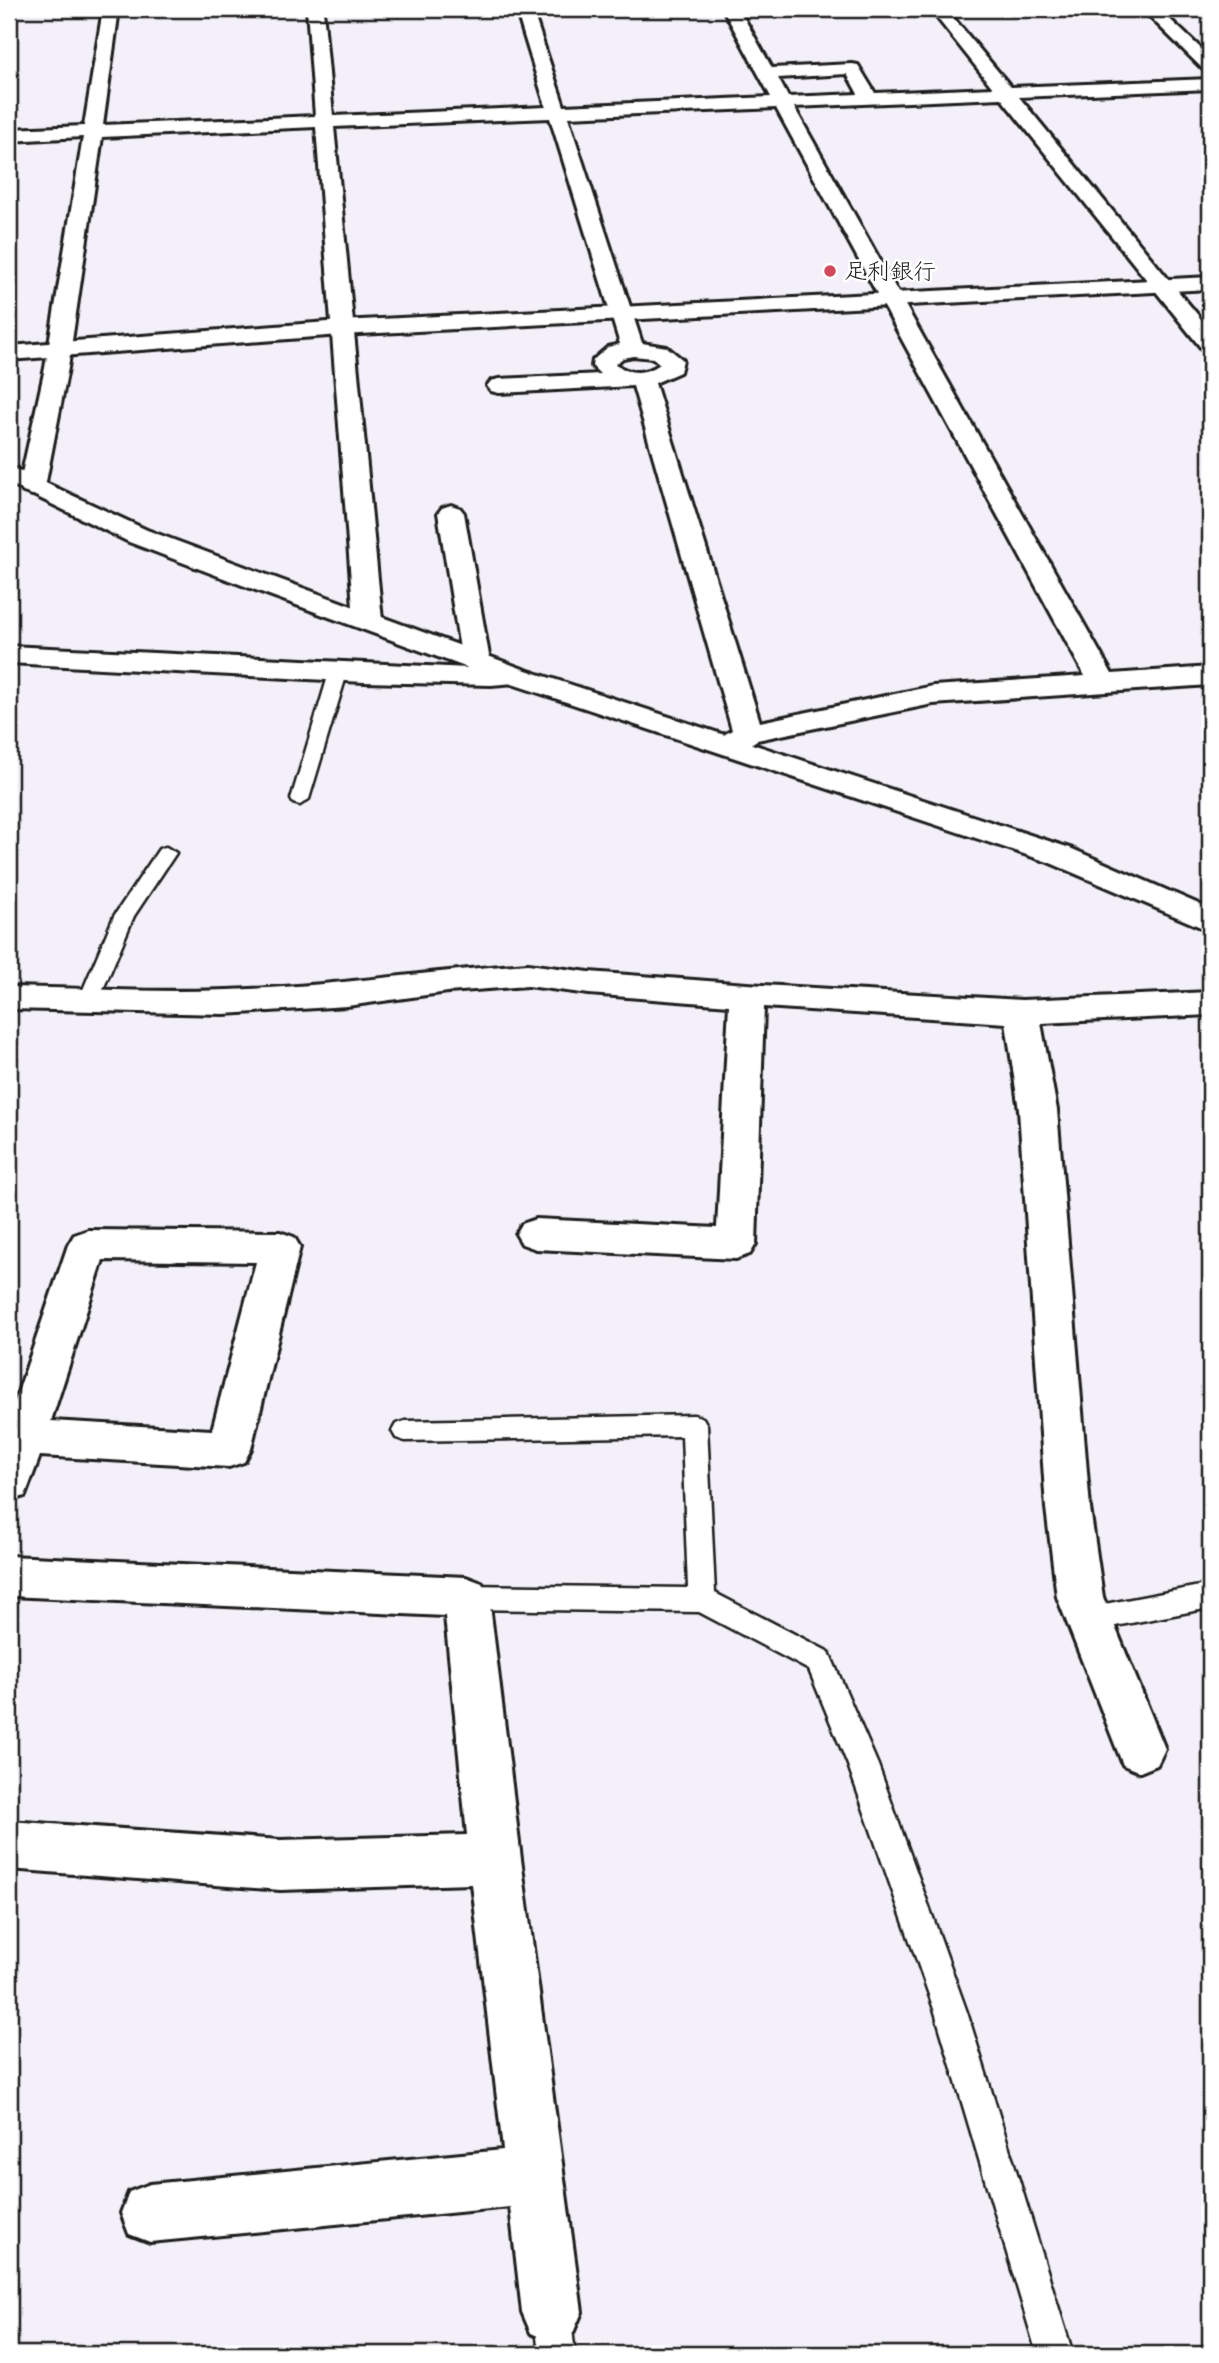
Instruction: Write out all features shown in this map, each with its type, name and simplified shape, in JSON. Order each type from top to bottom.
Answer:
[{"type":"street","points":[[111,9],[46,430],[21,481],[138,536],[475,661],[516,676],[738,739],[1059,855],[1210,921]]},
{"type":"street","points":[[315,9],[368,620]]},
{"type":"street","points":[[524,9],[633,349]]},
{"type":"street","points":[[731,9],[1103,683]]},
{"type":"street","points":[[939,9],[963,9]]},
{"type":"street","points":[[939,9],[1210,344]]},
{"type":"street","points":[[1150,9],[1210,66]]},
{"type":"street","points":[[767,73],[852,69],[869,97]]},
{"type":"street","points":[[9,135],[1210,84]]},
{"type":"street","points":[[9,353],[341,328],[1210,283]]},
{"type":"street","points":[[499,386],[634,378],[667,372],[672,368],[672,360],[659,352],[633,349],[616,352],[604,360],[607,371],[634,378]]},
{"type":"street","points":[[634,378],[738,739]]},
{"type":"street","points":[[451,513],[475,661]]},
{"type":"street","points":[[9,655],[80,656],[338,673],[484,678],[516,676]]},
{"type":"street","points":[[738,739],[933,695],[1210,676]]},
{"type":"street","points":[[9,998],[238,1001],[347,995],[449,981],[528,975],[589,983],[747,995],[1022,1012],[1210,1003]]},
{"type":"street","points":[[537,1234],[736,1244],[747,995]]},
{"type":"street","points":[[1022,1012],[1038,1110],[1068,1508],[1080,1597],[1140,1749]]},
{"type":"street","points":[[9,1483],[22,1444],[88,1245],[281,1247],[229,1449],[24,1437]]},
{"type":"street","points":[[9,1576],[466,1597],[495,1859],[554,2333]]},
{"type":"street","points":[[9,1844],[280,1865],[495,1859]]},
{"type":"street","points":[[150,2213],[534,2176]]},
{"type":"lane","points":[[300,799],[338,673]]},
{"type":"lane","points":[[89,999],[124,916],[166,852]]},
{"type":"lane","points":[[405,1431],[694,1425],[702,1600]]},
{"type":"lane","points":[[1089,1619],[1210,1596]]},
{"type":"lane","points":[[466,1597],[702,1600],[819,1661],[863,1765],[951,2012],[1055,2354]]},
{"type":"place","name":"足利銀行","points":[[830,271]]}]
